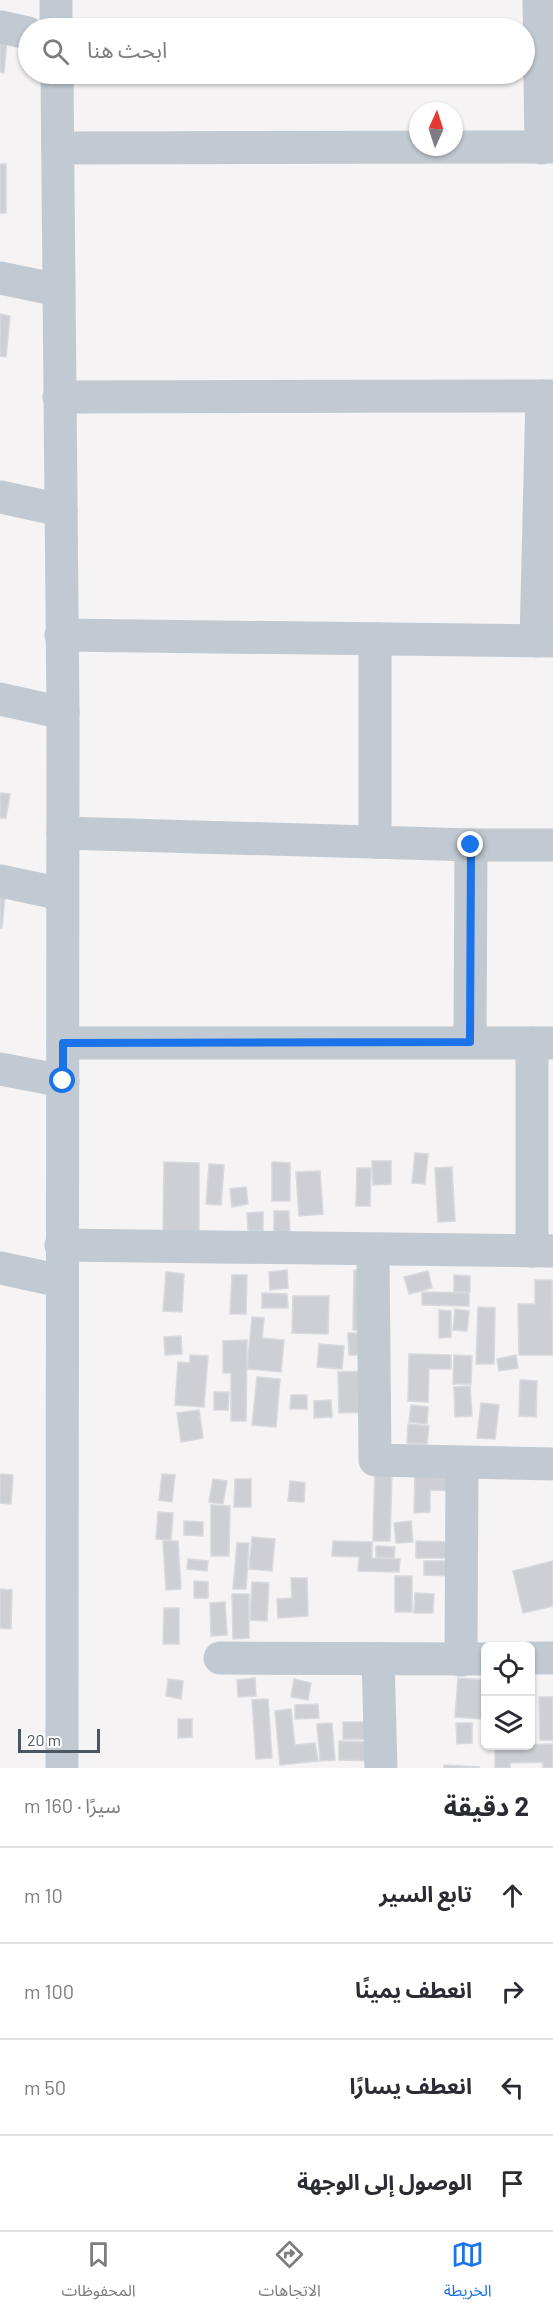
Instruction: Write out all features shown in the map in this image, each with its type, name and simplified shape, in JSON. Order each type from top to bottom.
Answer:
[{"type":"street","points":[[56,0],[56,18]]},
{"type":"street","points":[[58,148],[547,148],[538,0]]},
{"type":"street","points":[[0,27],[18,31]]},
{"type":"street","points":[[57,84],[58,397],[63,713],[62,1768]]},
{"type":"street","points":[[0,278],[58,290]]},
{"type":"street","points":[[58,397],[547,396],[544,641],[62,635]]},
{"type":"street","points":[[0,497],[61,510]]},
{"type":"street","points":[[375,639],[375,842]]},
{"type":"street","points":[[0,699],[63,713]]},
{"type":"street","points":[[63,833],[471,845],[553,844]]},
{"type":"street","points":[[470,1042],[471,845]]},
{"type":"street","points":[[0,881],[62,894]]},
{"type":"street","points":[[61,1245],[542,1251],[543,1043],[63,1043]]},
{"type":"street","points":[[0,1069],[63,1081]]},
{"type":"street","points":[[374,1250],[375,1460],[553,1464]]},
{"type":"street","points":[[0,1268],[61,1281]]},
{"type":"street","points":[[220,1658],[473,1659],[462,1463]]},
{"type":"street","points":[[535,1658],[553,1658]]},
{"type":"street","points":[[378,1659],[381,1768]]},
{"type":"building","points":[[0,38],[7,39],[4,73],[0,72]]},
{"type":"building","points":[[0,164],[6,164],[6,213],[0,213]]},
{"type":"building","points":[[0,314],[10,316],[6,357],[0,356]]},
{"type":"building","points":[[0,793],[10,794],[6,818],[0,818]]},
{"type":"building","points":[[0,895],[5,896],[2,928],[0,928]]},
{"type":"building","points":[[415,1153],[428,1154],[425,1184],[412,1183]]},
{"type":"building","points":[[372,1161],[391,1161],[391,1184],[373,1185]]},
{"type":"building","points":[[164,1162],[199,1163],[199,1233],[163,1233]]},
{"type":"building","points":[[272,1162],[290,1163],[290,1201],[272,1201]]},
{"type":"building","points":[[209,1164],[224,1165],[221,1205],[206,1204]]},
{"type":"building","points":[[452,1167],[455,1221],[438,1222],[435,1168]]},
{"type":"building","points":[[357,1168],[371,1168],[370,1206],[356,1206]]},
{"type":"building","points":[[320,1171],[323,1214],[299,1216],[296,1172]]},
{"type":"building","points":[[246,1187],[248,1204],[232,1207],[230,1189]]},
{"type":"building","points":[[274,1211],[289,1211],[290,1232],[274,1233]]},
{"type":"building","points":[[263,1212],[263,1230],[248,1231],[247,1213]]},
{"type":"building","points":[[287,1270],[288,1288],[270,1290],[269,1272]]},
{"type":"building","points":[[354,1270],[373,1271],[371,1331],[353,1330]]},
{"type":"building","points":[[428,1271],[432,1288],[409,1294],[404,1277]]},
{"type":"building","points":[[166,1272],[184,1274],[182,1312],[163,1311]]},
{"type":"building","points":[[232,1275],[247,1275],[246,1314],[230,1314]]},
{"type":"building","points":[[454,1275],[470,1276],[470,1292],[454,1292]]},
{"type":"building","points":[[535,1280],[552,1280],[553,1355],[519,1355],[518,1304],[535,1304]]},
{"type":"building","points":[[422,1292],[469,1293],[469,1306],[422,1305]]},
{"type":"building","points":[[262,1293],[287,1294],[288,1308],[262,1308]]},
{"type":"building","points":[[293,1296],[329,1296],[328,1334],[292,1333]]},
{"type":"building","points":[[478,1307],[495,1308],[494,1364],[476,1364]]},
{"type":"building","points":[[455,1309],[469,1311],[467,1331],[453,1330]]},
{"type":"building","points":[[439,1310],[451,1311],[451,1337],[439,1338]]},
{"type":"building","points":[[252,1317],[264,1318],[262,1338],[284,1340],[281,1372],[247,1369]]},
{"type":"building","points":[[348,1333],[373,1333],[373,1355],[349,1355]]},
{"type":"building","points":[[181,1336],[182,1354],[165,1355],[164,1337]]},
{"type":"building","points":[[247,1340],[246,1421],[231,1421],[231,1373],[223,1373],[223,1341]]},
{"type":"building","points":[[319,1344],[344,1346],[342,1369],[317,1367]]},
{"type":"building","points":[[409,1354],[451,1355],[451,1369],[429,1369],[428,1402],[408,1401]]},
{"type":"building","points":[[190,1355],[208,1356],[204,1407],[175,1405],[178,1362],[190,1363]]},
{"type":"building","points":[[454,1355],[472,1356],[471,1384],[453,1384]]},
{"type":"building","points":[[516,1355],[518,1368],[499,1371],[497,1359]]},
{"type":"building","points":[[370,1371],[372,1412],[339,1413],[338,1372]]},
{"type":"building","points":[[257,1377],[280,1379],[276,1427],[252,1425]]},
{"type":"building","points":[[520,1380],[537,1381],[536,1417],[519,1416]]},
{"type":"building","points":[[470,1386],[472,1416],[455,1417],[454,1387]]},
{"type":"building","points":[[214,1392],[229,1392],[228,1410],[214,1410]]},
{"type":"building","points":[[291,1395],[307,1395],[307,1409],[290,1409]]},
{"type":"building","points":[[331,1400],[332,1417],[314,1418],[314,1401]]},
{"type":"building","points":[[481,1403],[499,1405],[495,1439],[477,1438]]},
{"type":"building","points":[[411,1405],[428,1407],[427,1424],[409,1422]]},
{"type":"building","points":[[199,1410],[203,1438],[181,1442],[177,1413]]},
{"type":"building","points":[[408,1424],[429,1426],[427,1444],[407,1443]]},
{"type":"building","points":[[375,1469],[392,1470],[390,1541],[373,1541]]},
{"type":"building","points":[[0,1474],[13,1475],[11,1504],[0,1503]]},
{"type":"building","points":[[162,1474],[175,1475],[172,1502],[159,1500]]},
{"type":"building","points":[[415,1474],[457,1474],[457,1491],[430,1490],[430,1512],[414,1513]]},
{"type":"building","points":[[213,1479],[227,1481],[223,1504],[209,1502]]},
{"type":"building","points":[[235,1479],[251,1479],[251,1507],[234,1507]]},
{"type":"building","points":[[290,1481],[305,1483],[304,1502],[288,1501]]},
{"type":"building","points":[[211,1505],[230,1506],[229,1556],[211,1556]]},
{"type":"building","points":[[158,1512],[173,1513],[171,1540],[156,1539]]},
{"type":"building","points":[[184,1521],[203,1522],[203,1536],[184,1535]]},
{"type":"building","points":[[411,1521],[413,1542],[396,1543],[394,1523]]},
{"type":"building","points":[[252,1537],[275,1539],[272,1571],[249,1569]]},
{"type":"building","points":[[163,1541],[178,1541],[181,1589],[166,1590]]},
{"type":"building","points":[[333,1541],[372,1542],[372,1558],[400,1559],[399,1572],[358,1571],[359,1557],[332,1556]]},
{"type":"building","points":[[416,1541],[455,1542],[454,1558],[416,1558]]},
{"type":"building","points":[[237,1543],[249,1543],[246,1589],[233,1589]]},
{"type":"building","points":[[376,1546],[395,1547],[394,1558],[376,1557]]},
{"type":"building","points":[[188,1559],[208,1561],[207,1571],[187,1569]]},
{"type":"building","points":[[424,1561],[455,1561],[455,1576],[424,1575]]},
{"type":"building","points":[[553,1561],[553,1606],[523,1613],[513,1571]]},
{"type":"building","points":[[395,1576],[412,1576],[412,1612],[395,1612]]},
{"type":"building","points":[[291,1578],[307,1578],[308,1616],[278,1618],[277,1599],[292,1598]]},
{"type":"building","points":[[194,1581],[208,1582],[208,1598],[194,1598]]},
{"type":"building","points":[[252,1582],[269,1583],[267,1621],[250,1620]]},
{"type":"building","points":[[0,1589],[12,1590],[11,1629],[0,1628]]},
{"type":"building","points":[[415,1593],[434,1594],[433,1613],[414,1613]]},
{"type":"building","points":[[232,1594],[249,1594],[249,1638],[233,1639]]},
{"type":"building","points":[[225,1602],[227,1635],[211,1636],[210,1603]]},
{"type":"building","points":[[164,1608],[179,1608],[179,1644],[163,1644]]},
{"type":"building","points":[[255,1678],[256,1696],[238,1697],[237,1680]]},
{"type":"building","points":[[458,1678],[481,1680],[481,1719],[455,1717]]},
{"type":"building","points":[[168,1679],[183,1681],[181,1699],[166,1696]]},
{"type":"building","points":[[294,1679],[311,1683],[308,1700],[291,1697]]},
{"type":"building","points":[[539,1697],[553,1697],[553,1740],[540,1740]]},
{"type":"building","points":[[268,1699],[272,1758],[256,1759],[252,1700]]},
{"type":"building","points":[[318,1704],[319,1718],[295,1719],[295,1705]]},
{"type":"building","points":[[291,1709],[295,1745],[315,1743],[318,1761],[280,1765],[275,1711]]},
{"type":"building","points":[[178,1719],[192,1719],[192,1737],[178,1738]]},
{"type":"building","points":[[343,1722],[379,1722],[379,1739],[343,1739]]},
{"type":"building","points":[[332,1723],[335,1760],[320,1761],[317,1724]]},
{"type":"building","points":[[456,1723],[472,1723],[472,1743],[457,1744]]},
{"type":"building","points":[[339,1741],[378,1742],[378,1761],[339,1760]]},
{"type":"building","points":[[553,1744],[553,1768],[543,1768],[543,1762],[510,1763],[510,1768],[495,1768],[495,1750],[535,1750],[535,1745]]},
{"type":"building","points":[[444,1765],[479,1767],[479,1768],[444,1768]]},
{"type":"route","points":[[63,1081],[63,1043],[470,1042],[471,845]]}]
